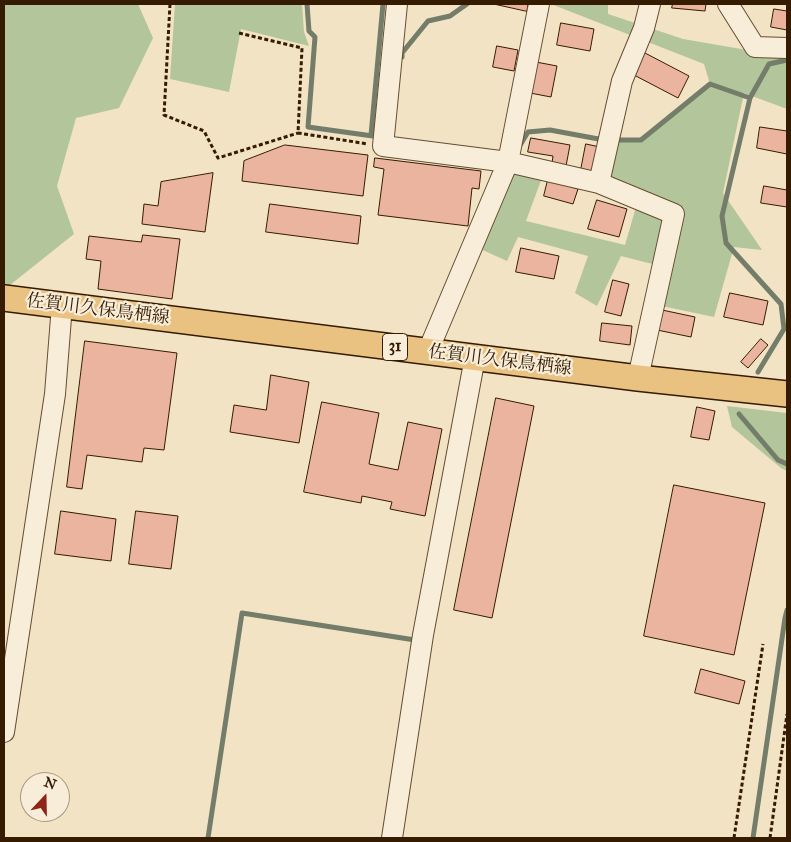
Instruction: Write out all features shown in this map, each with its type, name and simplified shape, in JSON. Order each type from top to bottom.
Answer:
[{"type":"main road","name":"佐賀川久保鳥栖線","points":[[4,298],[473,358],[787,394]]},
{"type":"street","points":[[397,4],[384,139],[501,161],[599,183],[674,214],[638,378]]},
{"type":"street","points":[[428,352],[501,161],[539,4]]},
{"type":"street","points":[[599,183],[622,81],[644,28],[650,4]]},
{"type":"street","points":[[728,4],[754,47],[787,48]]},
{"type":"street","points":[[4,732],[55,394],[62,305]]},
{"type":"street","points":[[392,838],[423,635],[473,368],[473,358]]},
{"type":"path","points":[[170,4],[164,115],[204,131],[218,158],[298,133],[384,139]]},
{"type":"path","points":[[239,34],[302,48],[298,133]]},
{"type":"path","points":[[734,838],[763,644]]},
{"type":"path","points":[[770,838],[787,714]]},
{"type":"green space","points":[[4,4],[138,4],[153,38],[119,108],[76,118],[57,186],[74,234],[10,285],[4,284]]},
{"type":"green space","points":[[175,4],[302,4],[304,32],[309,46],[241,29],[229,92],[170,79]]},
{"type":"green space","points":[[551,4],[608,4],[608,14],[683,39],[747,50],[787,52],[787,109],[744,93],[723,193],[762,250],[734,247],[714,317],[657,305],[664,267],[621,256],[597,306],[575,293],[588,256],[518,237],[507,261],[476,247],[510,167],[543,175],[526,221],[625,245],[638,200],[599,183],[608,143],[641,140],[710,84],[704,64]]},
{"type":"green space","points":[[727,406],[787,413],[787,471],[732,427]]},
{"type":"building","points":[[494,4],[528,4],[527,11]]},
{"type":"building","points":[[673,4],[706,4],[705,11],[672,8]]},
{"type":"building","points":[[774,9],[787,11],[787,30],[771,27]]},
{"type":"building","points":[[561,23],[594,29],[590,51],[557,45]]},
{"type":"building","points":[[497,46],[518,50],[514,71],[493,67]]},
{"type":"building","points":[[645,53],[689,76],[678,98],[634,75]]},
{"type":"building","points":[[536,62],[557,66],[551,97],[530,93]]},
{"type":"building","points":[[760,127],[787,131],[787,154],[757,148]]},
{"type":"building","points":[[531,138],[570,145],[566,166],[552,163],[553,156],[528,152]]},
{"type":"building","points":[[586,144],[600,147],[595,173],[581,170]]},
{"type":"building","points":[[285,145],[368,155],[363,196],[242,181],[244,161]]},
{"type":"building","points":[[375,158],[481,171],[479,189],[472,188],[468,226],[378,215],[384,169],[374,167]]},
{"type":"building","points":[[213,173],[205,232],[142,224],[144,204],[158,206],[161,182]]},
{"type":"building","points":[[548,180],[578,189],[573,204],[544,196]]},
{"type":"building","points":[[764,186],[787,190],[787,207],[761,203]]},
{"type":"building","points":[[597,200],[627,209],[619,237],[588,229]]},
{"type":"building","points":[[270,204],[361,216],[358,244],[266,232]]},
{"type":"building","points":[[143,235],[180,239],[172,299],[98,289],[101,261],[86,259],[89,236],[141,242]]},
{"type":"building","points":[[521,248],[559,256],[554,279],[516,272]]},
{"type":"building","points":[[613,280],[629,284],[621,316],[605,312]]},
{"type":"building","points":[[730,293],[768,301],[763,325],[724,317]]},
{"type":"building","points":[[662,310],[695,317],[691,337],[657,330]]},
{"type":"building","points":[[602,323],[632,326],[630,345],[600,341]]},
{"type":"building","points":[[761,339],[768,345],[748,368],[741,362]]},
{"type":"building","points":[[85,341],[177,353],[164,450],[144,448],[142,462],[87,455],[82,489],[67,487]]},
{"type":"building","points":[[271,375],[309,382],[299,443],[230,432],[234,405],[266,410]]},
{"type":"building","points":[[496,398],[534,406],[492,618],[454,610]]},
{"type":"building","points":[[322,402],[379,413],[369,464],[398,470],[408,422],[442,429],[425,516],[390,509],[392,502],[362,496],[361,503],[304,492]]},
{"type":"building","points":[[697,407],[715,411],[709,440],[691,437]]},
{"type":"building","points":[[674,485],[765,503],[734,655],[644,636]]},
{"type":"building","points":[[61,511],[116,519],[111,561],[55,554]]},
{"type":"building","points":[[136,511],[178,516],[171,569],[129,564]]},
{"type":"building","points":[[701,669],[745,681],[739,704],[695,693]]},
{"type":"waterway","points":[[307,4],[309,31],[315,37],[308,127],[380,137]]},
{"type":"waterway","points":[[371,135],[383,4]]},
{"type":"waterway","points":[[402,57],[402,53],[428,21],[450,16],[467,4]]},
{"type":"waterway","points":[[758,372],[784,329],[781,304],[726,243],[722,216],[750,98],[769,64],[787,60]]},
{"type":"waterway","points":[[613,140],[641,140],[710,84],[750,98]]},
{"type":"waterway","points":[[519,147],[528,132],[550,130],[604,140]]},
{"type":"waterway","points":[[739,414],[778,460],[787,464]]},
{"type":"waterway","points":[[753,838],[787,610]]},
{"type":"waterway","points":[[208,838],[242,613],[415,640],[416,636]]}]
